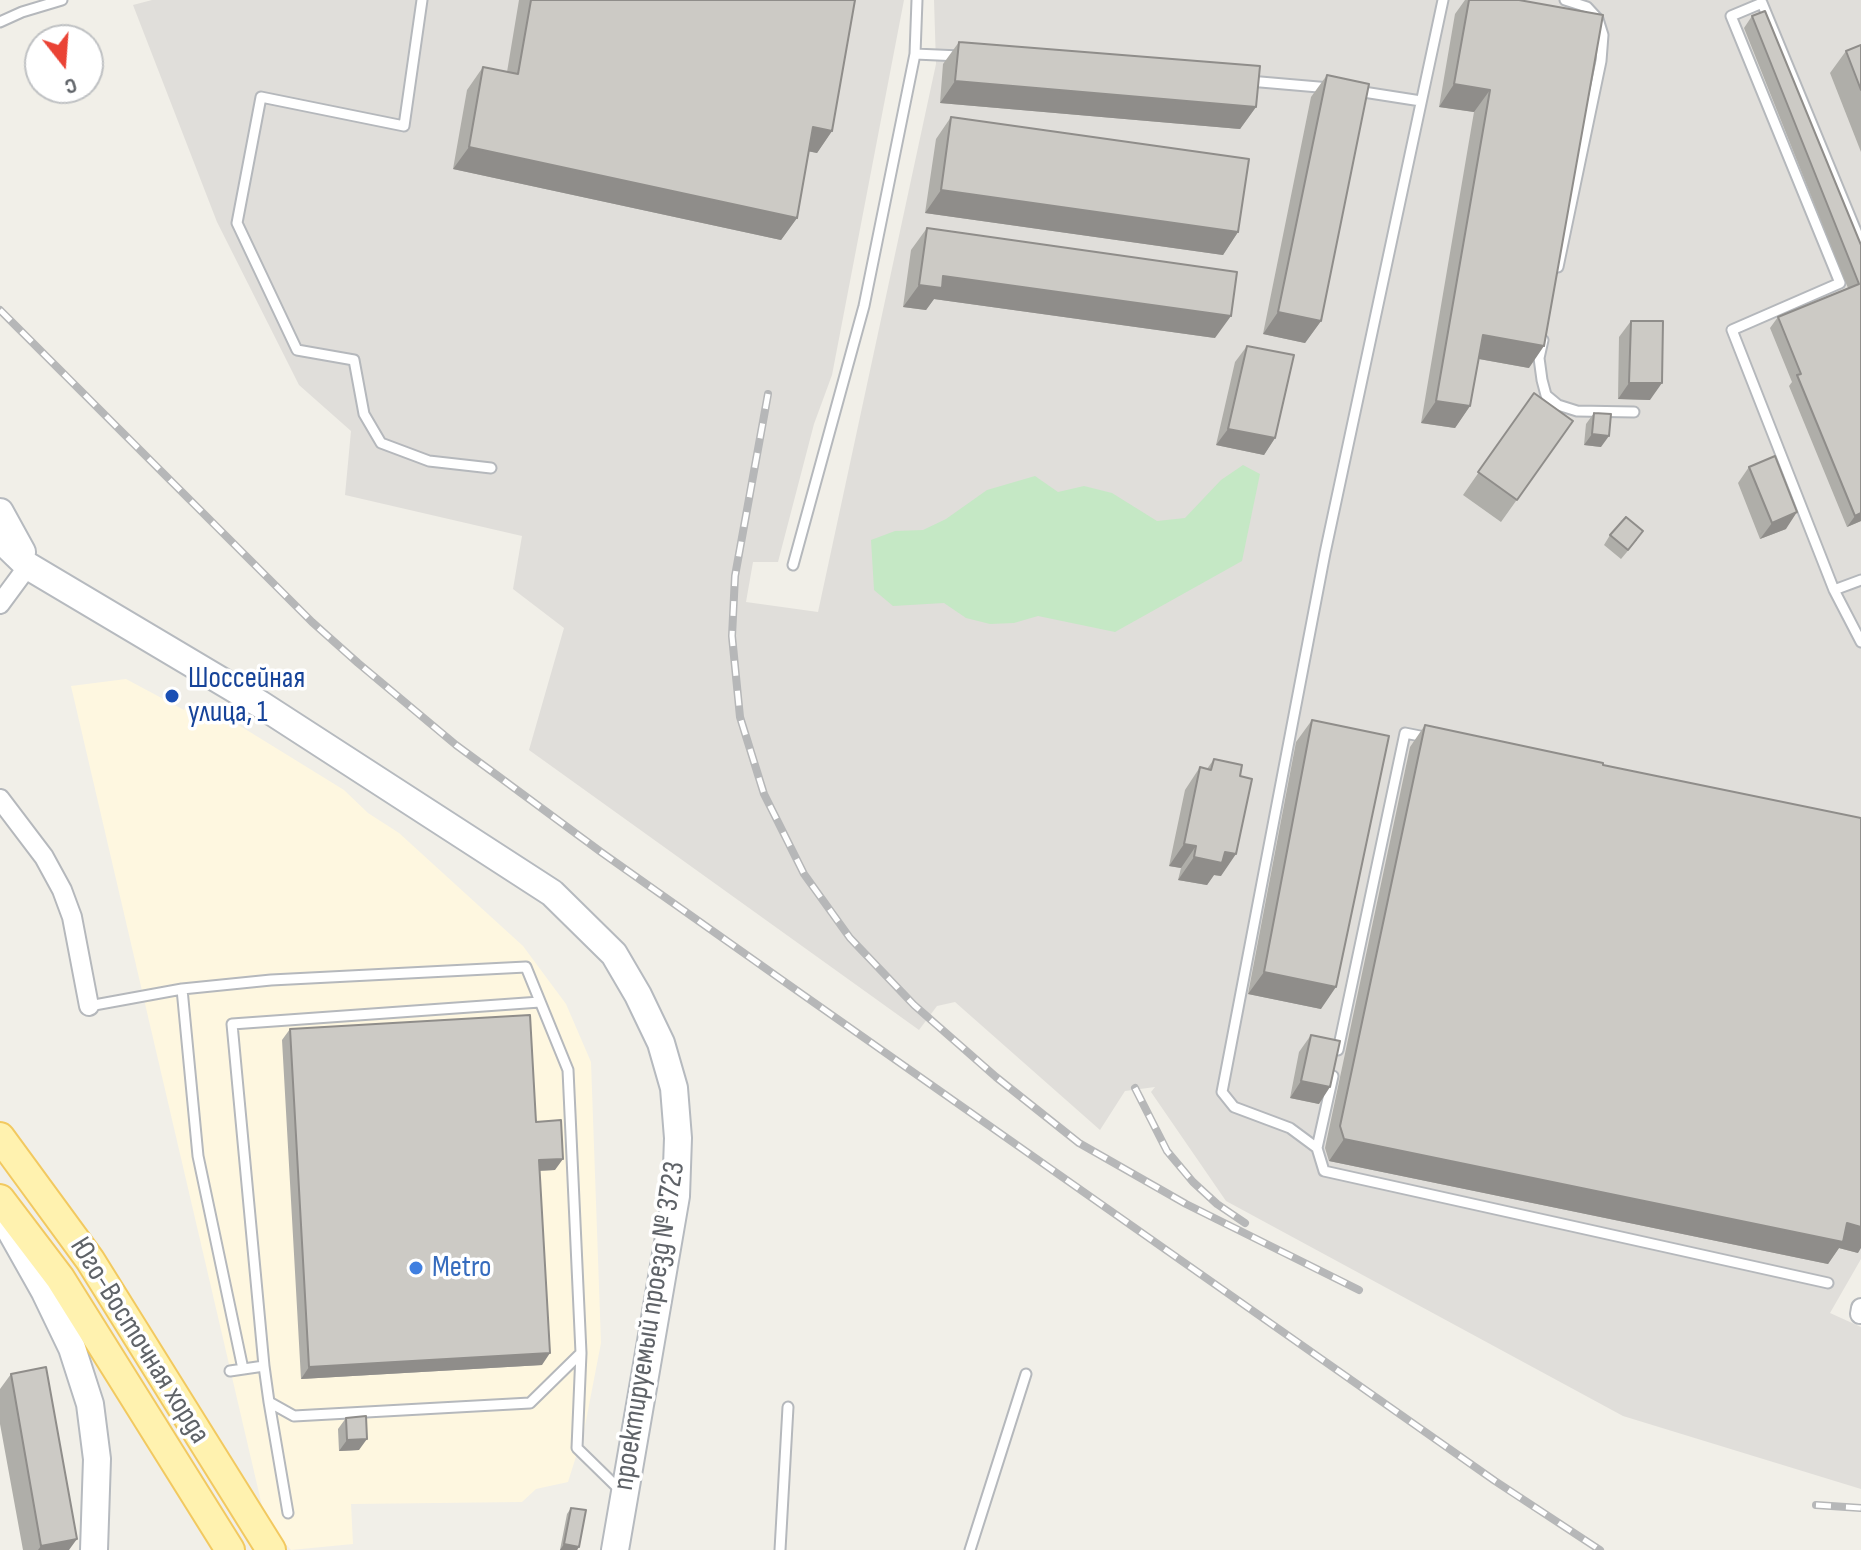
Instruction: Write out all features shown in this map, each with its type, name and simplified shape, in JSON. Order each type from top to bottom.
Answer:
[{"type":"main road","points":[[0,512],[28,566]]},
{"type":"main road","name":"проектируемый проезд № 3723","points":[[0,539],[28,566],[260,704],[552,893],[614,954],[661,1043],[674,1088],[678,1138],[676,1196],[615,1550]]},
{"type":"main road","name":"Юго-Восточная хорда","points":[[0,1137],[90,1260],[271,1550]]},
{"type":"main road","name":"Юго-Восточная хорда","points":[[0,1199],[60,1278],[230,1550]]},
{"type":"main road","points":[[0,1212],[72,1348],[90,1404],[97,1459],[94,1550]]},
{"type":"street","points":[[0,604],[28,566]]},
{"type":"street","points":[[0,799],[44,857],[62,890],[72,917],[89,1006]]},
{"type":"lane","points":[[0,22],[62,0]]},
{"type":"lane","points":[[422,0],[404,126],[261,97],[237,223],[297,350],[354,360],[364,414],[381,443],[429,461],[491,468]]},
{"type":"lane","points":[[793,565],[864,306],[915,54],[917,0]]},
{"type":"lane","points":[[1317,1148],[1290,1128],[1234,1107],[1222,1092],[1325,553],[1443,0]]},
{"type":"lane","points":[[1555,279],[1601,61],[1603,35],[1598,19],[1587,7],[1565,0]]},
{"type":"lane","points":[[1861,243],[1762,3],[1731,16],[1840,283],[1732,330],[1834,590],[1861,642]]},
{"type":"lane","points":[[915,54],[967,57]]},
{"type":"lane","points":[[1232,79],[1342,89],[1421,101]]},
{"type":"lane","points":[[1546,326],[1539,358],[1546,395],[1558,405],[1577,411],[1634,412]]},
{"type":"lane","points":[[1834,590],[1861,580]]},
{"type":"lane","points":[[1337,1056],[1405,733],[1441,740]]},
{"type":"lane","points":[[89,1006],[182,989],[271,980],[299,981],[526,967],[568,1070],[581,1353],[577,1448],[625,1494]]},
{"type":"lane","points":[[182,989],[198,1156],[243,1369]]},
{"type":"lane","points":[[288,1513],[264,1366],[232,1024],[540,1002]]},
{"type":"lane","points":[[1333,1072],[1317,1148],[1324,1171],[1828,1283]]},
{"type":"lane","points":[[269,1402],[294,1416],[530,1403],[581,1353]]},
{"type":"lane","points":[[230,1371],[264,1366]]},
{"type":"lane","points":[[970,1550],[1026,1374]]},
{"type":"lane","points":[[780,1550],[788,1407]]},
{"type":"shaded area","points":[[152,0],[904,0],[832,375],[814,424],[778,562],[753,562],[746,602],[818,612],[936,64],[934,0],[1861,0],[1861,1259],[1830,1313],[1861,1327],[1861,1489],[1623,1416],[1226,1201],[1151,1092],[1155,1087],[1125,1091],[1100,1130],[955,1002],[937,1006],[919,1030],[529,750],[564,628],[513,589],[522,536],[345,495],[351,431],[299,385],[217,222],[133,5]]},
{"type":"shaded area","points":[[126,679],[184,710],[188,702],[224,716],[344,790],[368,813],[399,833],[523,946],[566,1004],[591,1062],[601,1343],[584,1431],[568,1482],[536,1489],[522,1502],[351,1504],[353,1544],[291,1550],[266,1523],[71,686]]},
{"type":"green space","points":[[1243,465],[1260,474],[1242,561],[1115,632],[1038,616],[1014,623],[990,624],[966,618],[944,603],[893,606],[874,590],[871,540],[895,531],[923,530],[946,519],[987,490],[1035,476],[1058,492],[1084,486],[1112,493],[1157,521],[1185,518],[1221,480]]},
{"type":"building","points":[[531,0],[855,0],[832,131],[813,127],[797,218],[469,147],[483,67],[518,74]]},
{"type":"building","points":[[1469,0],[1519,0],[1603,15],[1544,346],[1483,335],[1470,406],[1436,401],[1490,90],[1454,84]]},
{"type":"building","points":[[1765,11],[1861,245],[1861,513],[1855,516],[1797,375],[1801,374],[1778,317],[1859,284],[1752,16]]},
{"type":"building","points":[[959,42],[1260,66],[1256,107],[955,81]]},
{"type":"building","points":[[1861,45],[1861,90],[1846,51]]},
{"type":"building","points":[[1327,75],[1369,84],[1321,321],[1278,312]]},
{"type":"building","points":[[951,117],[1249,159],[1238,232],[941,190]]},
{"type":"building","points":[[927,228],[1237,272],[1231,316],[943,276],[942,288],[919,285]]},
{"type":"building","points":[[1631,321],[1663,321],[1662,383],[1629,383]]},
{"type":"building","points":[[1247,346],[1294,355],[1275,438],[1228,429]]},
{"type":"building","points":[[1534,393],[1573,421],[1517,500],[1478,472]]},
{"type":"building","points":[[1594,413],[1611,414],[1609,436],[1592,434]]},
{"type":"building","points":[[1775,456],[1797,512],[1772,523],[1749,467]]},
{"type":"building","points":[[1626,517],[1643,531],[1628,550],[1610,535]]},
{"type":"building","points":[[1312,720],[1389,736],[1336,987],[1264,972]]},
{"type":"building","points":[[1425,725],[1861,818],[1861,1227],[1847,1223],[1843,1242],[1344,1139],[1340,1126]]},
{"type":"building","points":[[1214,759],[1242,765],[1240,776],[1252,779],[1236,854],[1225,852],[1222,863],[1194,857],[1196,846],[1184,844],[1200,767],[1211,770]]},
{"type":"building","name":"Metro","points":[[530,1015],[536,1122],[561,1120],[563,1159],[539,1160],[550,1353],[309,1367],[290,1029]]},
{"type":"building","points":[[1311,1035],[1340,1041],[1330,1087],[1301,1081]]},
{"type":"building","points":[[46,1367],[77,1539],[41,1546],[11,1374]]},
{"type":"building","points":[[366,1416],[367,1439],[347,1440],[346,1418]]},
{"type":"building","points":[[571,1508],[586,1510],[579,1547],[564,1544]]},
{"type":"railway","points":[[0,310],[312,622],[456,745],[799,992],[1495,1481],[1600,1550]]},
{"type":"railway","points":[[768,394],[735,576],[732,636],[740,717],[764,794],[804,874],[850,938],[914,1005],[996,1077],[1079,1143],[1186,1204],[1359,1290]]},
{"type":"railway","points":[[1135,1088],[1167,1151],[1193,1182],[1217,1204],[1245,1223]]},
{"type":"railway","points":[[1816,1505],[1861,1508]]},
{"type":"place","name":"Шоссейная улица, 1","points":[[172,696]]},
{"type":"place","name":"Metro","points":[[416,1268]]}]
